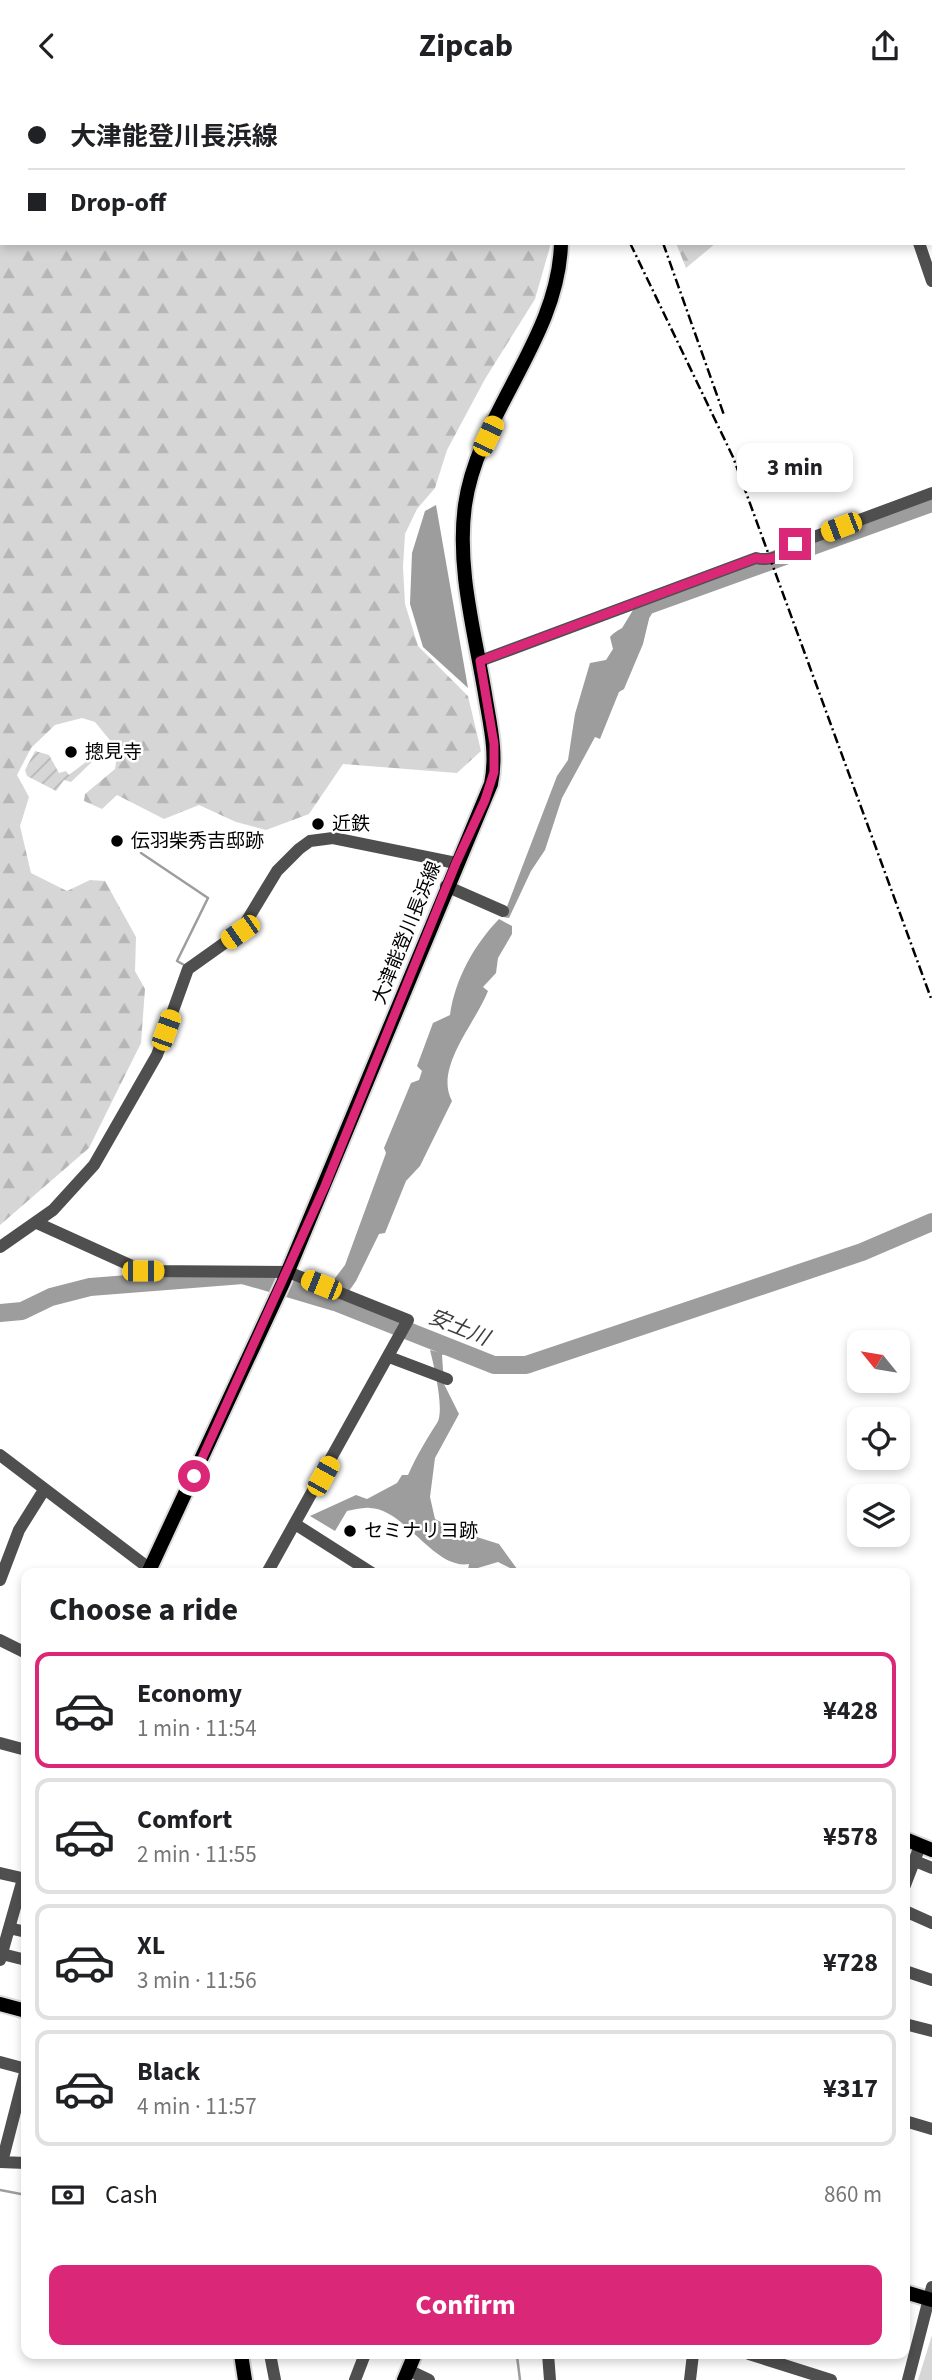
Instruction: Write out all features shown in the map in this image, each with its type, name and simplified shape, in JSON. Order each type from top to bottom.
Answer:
[{"type":"main road","name":"大津能登川長浜線","points":[[153,1568],[284,1282],[446,886],[485,800],[494,772],[494,744],[463,557],[465,503],[479,456],[547,309],[559,273],[561,245]]},
{"type":"main road","points":[[0,2004],[21,2010]]},
{"type":"main road","points":[[910,2293],[931,2295]]},
{"type":"main road","points":[[242,2359],[245,2380]]},
{"type":"street","points":[[920,245],[932,281]]},
{"type":"street","points":[[480,661],[756,558],[766,560],[783,555],[795,544],[932,493]]},
{"type":"street","points":[[0,1247],[37,1223],[74,1189],[94,1165],[157,1055],[188,969],[240,932],[276,871],[299,849],[310,842],[333,838],[456,863]]},
{"type":"street","points":[[446,886],[503,911]]},
{"type":"street","points":[[37,1223],[143,1271],[321,1285],[408,1320],[270,1568]]},
{"type":"street","points":[[389,1357],[441,1377]]},
{"type":"street","points":[[0,1455],[146,1568]]},
{"type":"street","points":[[0,1580],[19,1530],[44,1490]]},
{"type":"street","points":[[295,1524],[360,1568]]},
{"type":"street","points":[[0,1640],[21,1650]]},
{"type":"street","points":[[0,1743],[21,1749]]},
{"type":"street","points":[[910,1871],[926,1848]]},
{"type":"street","points":[[915,1861],[932,1868]]},
{"type":"street","points":[[0,1873],[21,1878]]},
{"type":"street","points":[[21,1889],[1,1957],[21,1959]]},
{"type":"street","points":[[910,1913],[932,1923]]},
{"type":"street","points":[[9,1927],[21,1931]]},
{"type":"street","points":[[910,1973],[932,1980]]},
{"type":"street","points":[[910,2025],[932,2031]]},
{"type":"street","points":[[0,2062],[21,2068]]},
{"type":"street","points":[[21,2088],[1,2162],[21,2163]]},
{"type":"street","points":[[910,2122],[932,2129]]},
{"type":"street","points":[[908,2380],[931,2295]]},
{"type":"street","points":[[271,2359],[275,2380]]},
{"type":"street","points":[[355,2380],[363,2359]]},
{"type":"street","points":[[548,2359],[550,2380]]},
{"type":"street","points":[[690,2380],[692,2359]]},
{"type":"street","points":[[765,2359],[831,2380]]},
{"type":"street","points":[[406,2375],[429,2380]]},
{"type":"green space","points":[[0,245],[550,245],[535,299],[485,379],[447,450],[435,488],[417,509],[405,534],[405,604],[418,646],[468,696],[481,751],[457,773],[343,764],[309,814],[266,830],[236,822],[199,805],[164,819],[117,795],[102,809],[84,801],[85,794],[115,769],[118,750],[95,722],[82,718],[55,725],[31,748],[17,775],[29,797],[20,826],[31,873],[67,891],[90,880],[105,881],[136,937],[135,971],[145,989],[141,1043],[89,1148],[0,1225]]},
{"type":"green space","points":[[677,245],[714,245],[686,268]]},
{"type":"green space","points":[[35,751],[49,755],[59,773],[66,771],[69,775],[91,758],[94,760],[71,782],[64,780],[56,791],[27,776],[25,770]]},
{"type":"green space","points":[[932,2335],[932,2380],[918,2380]]},
{"type":"shaded area","points":[[436,505],[468,688],[423,647],[410,604],[412,553],[425,511]]},
{"type":"shaded area","points":[[643,611],[649,619],[643,644],[624,689],[619,692],[600,739],[595,737],[562,798],[545,850],[531,871],[509,918],[503,917],[557,776],[568,760],[575,714],[590,663],[606,660],[613,649],[610,637]]},
{"type":"shaded area","points":[[499,919],[512,926],[512,934],[498,958],[496,973],[483,987],[488,991],[452,1060],[448,1088],[452,1101],[420,1166],[406,1181],[385,1233],[379,1234],[356,1281],[344,1298],[326,1290],[345,1265],[386,1153],[384,1148],[411,1083],[419,1080],[422,1071],[417,1066],[433,1023],[450,1015],[456,988],[467,963],[481,940]]},
{"type":"shaded area","points":[[430,1350],[446,1354],[442,1355],[444,1384],[459,1414],[435,1458],[430,1497],[435,1519],[458,1531],[499,1544],[516,1568],[498,1562],[468,1568],[469,1564],[444,1558],[383,1511],[367,1508],[347,1511],[335,1531],[310,1516],[356,1495],[367,1499],[397,1483],[402,1475],[408,1475],[437,1423],[440,1409]]},
{"type":"waterway","points":[[626,639],[646,606],[932,503]]},
{"type":"waterway","points":[[141,853],[208,898],[177,961],[186,966]]},
{"type":"waterway","name":"安土川","points":[[0,1313],[22,1311],[51,1297],[90,1287],[243,1275],[335,1302],[494,1365],[526,1365],[862,1252],[932,1222]]},
{"type":"waterway","points":[[0,2190],[21,2194]]},
{"type":"waterway","points":[[517,2359],[520,2380]]},
{"type":"railway","points":[[631,245],[733,457],[932,1001]]},
{"type":"railway","points":[[664,245],[724,415]]},
{"type":"place","name":"摠見寺","points":[[71,752]]},
{"type":"place","name":"近鉄","points":[[318,824]]},
{"type":"place","name":"伝羽柴秀吉邸跡","points":[[117,841]]},
{"type":"place","name":"セミナリヨ跡","points":[[350,1531]]},
{"type":"route","points":[[194,1476],[325,1186],[456,863],[491,784],[494,744],[480,661],[756,558],[766,560],[783,555],[795,544]]}]
